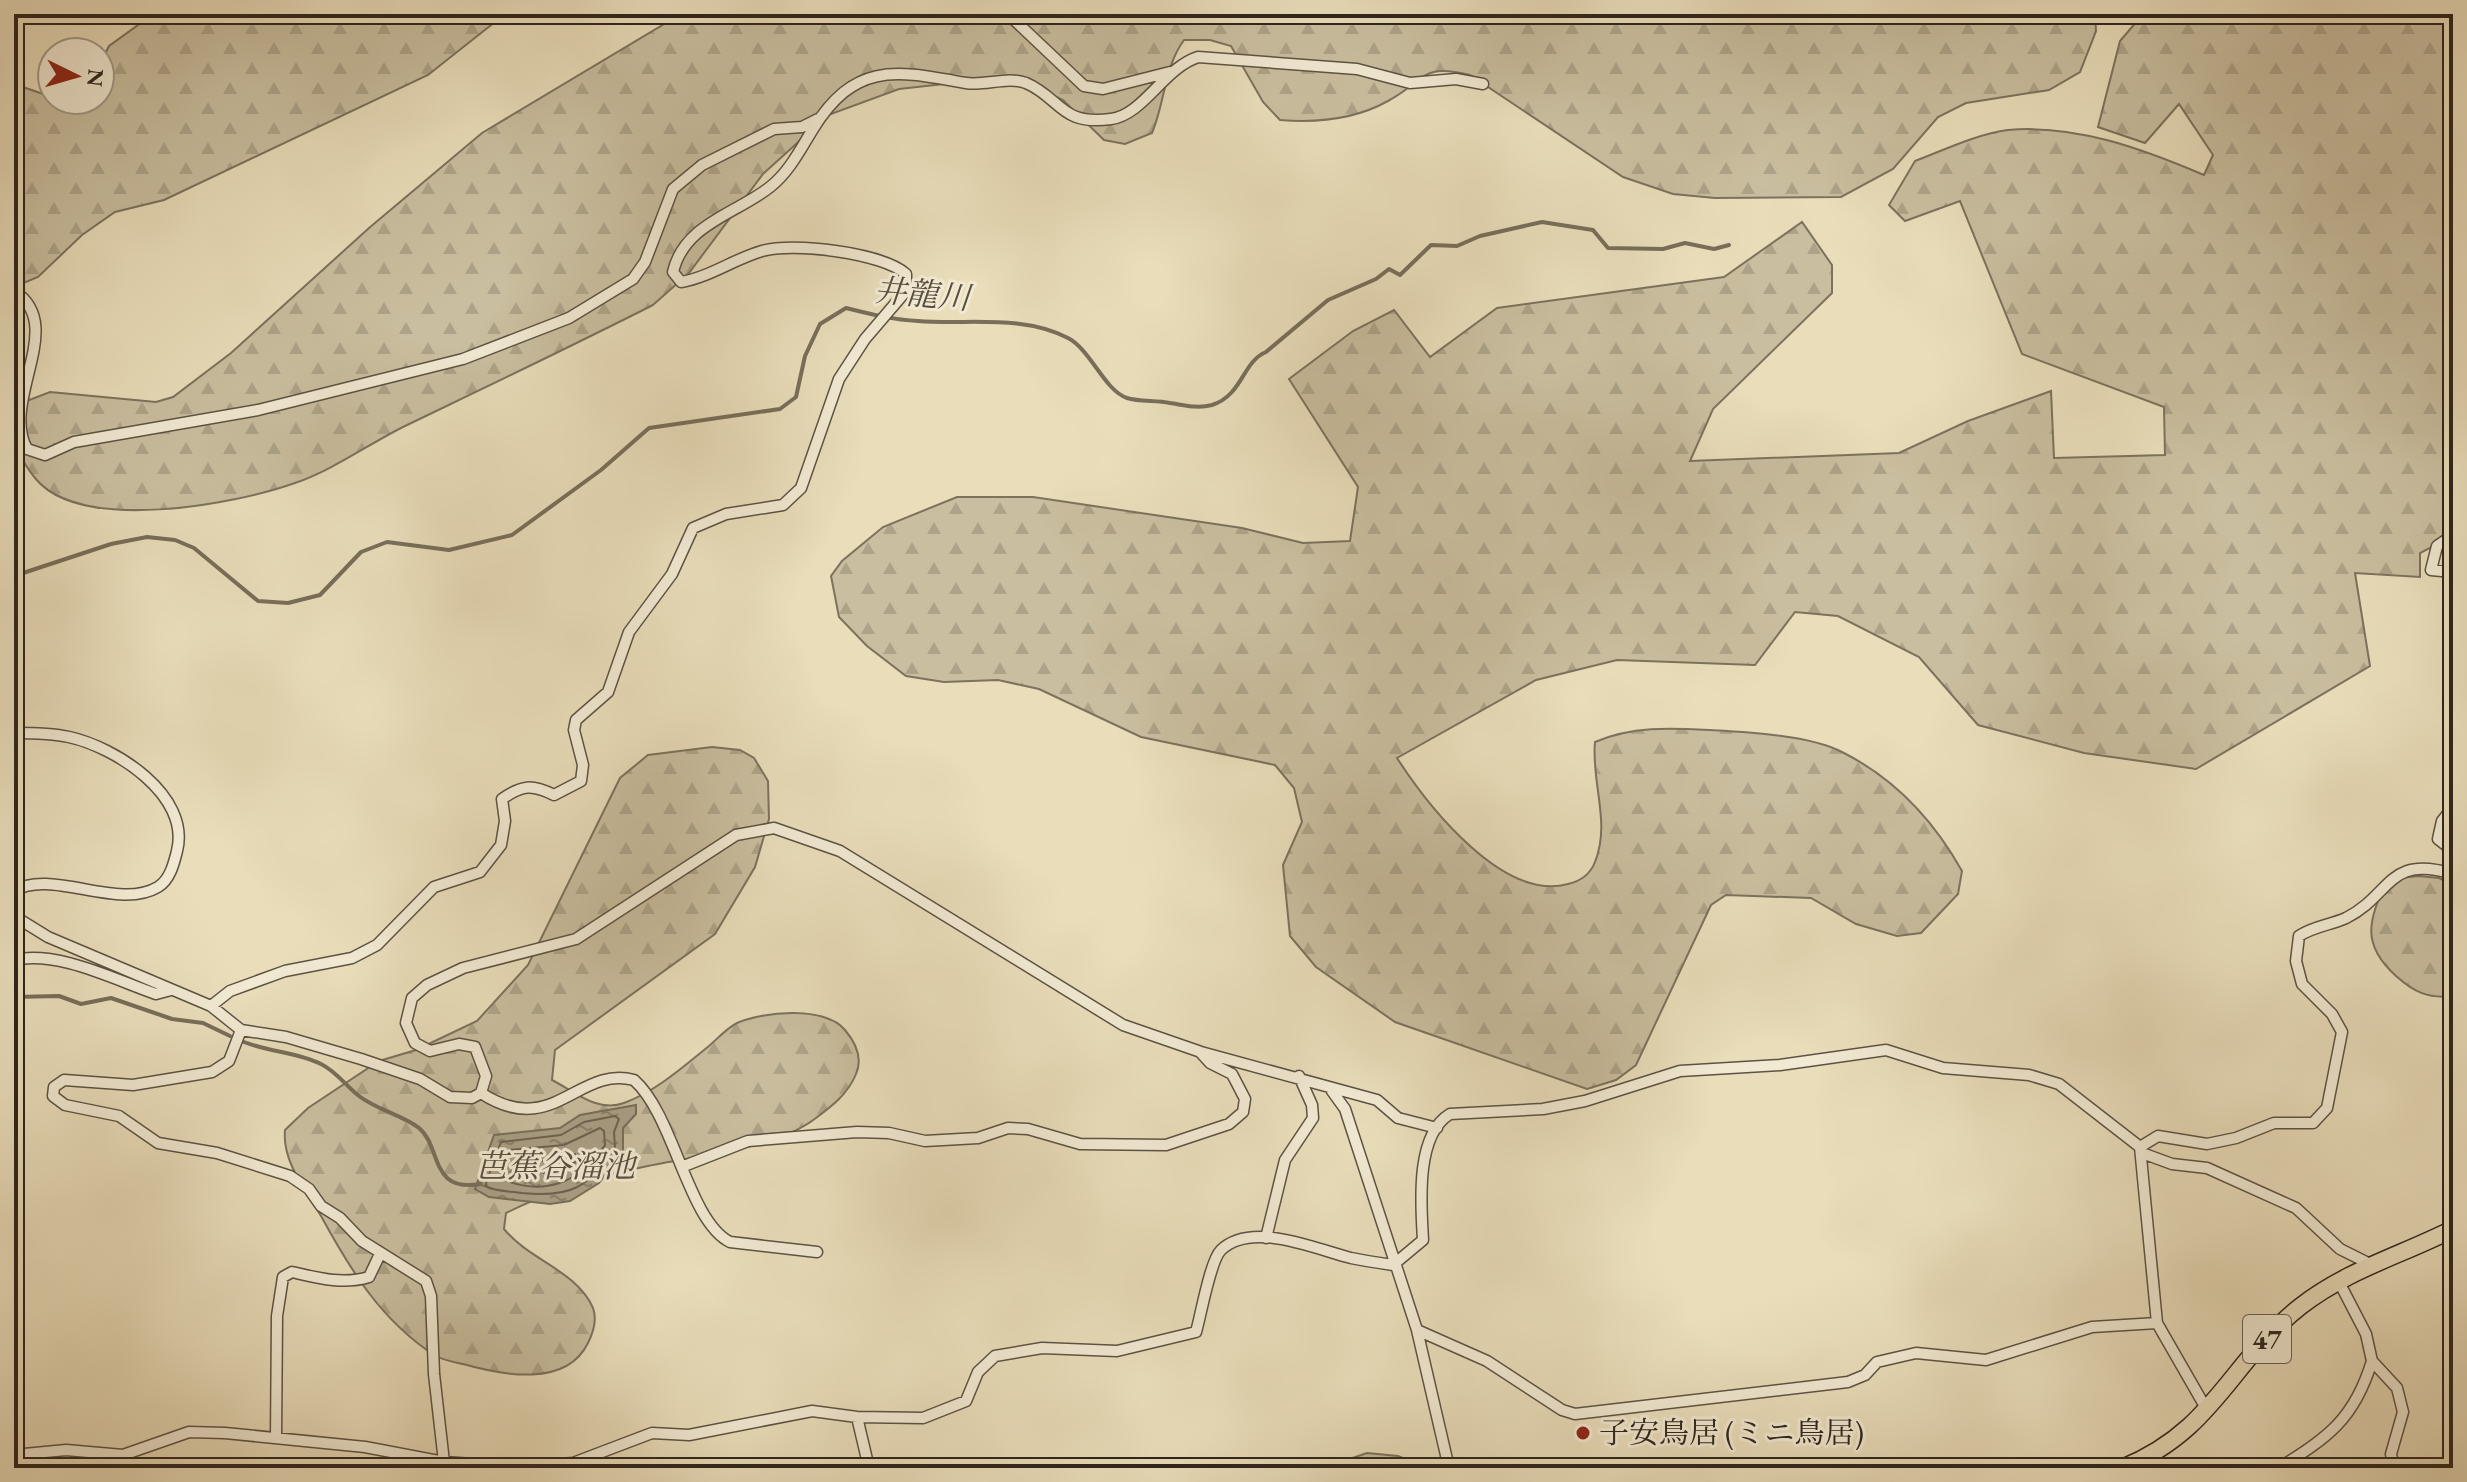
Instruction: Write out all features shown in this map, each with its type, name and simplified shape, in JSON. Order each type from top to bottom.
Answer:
[{"type":"main road","name":"47","points":[[2122,1468],[2158,1453],[2207,1410],[2266,1339],[2299,1308],[2338,1280],[2453,1229]]},
{"type":"street","points":[[1008,14],[1084,86],[1103,89],[1172,71]]},
{"type":"street","points":[[14,291],[30,308],[37,328],[18,417],[19,434],[27,449],[45,455],[74,442],[258,410],[463,359],[569,318],[633,279],[645,262],[673,189],[702,165],[774,129],[802,127],[820,118],[867,78],[900,72],[936,75],[969,84],[1020,81],[1034,87],[1063,113],[1073,117],[1116,119],[1131,111],[1182,62],[1198,57],[1357,69],[1410,83],[1456,79],[1483,84]]},
{"type":"street","points":[[211,1006],[230,991],[285,971],[352,958],[377,945],[434,887],[480,872],[501,845],[505,821],[502,799],[519,787],[535,786],[554,795],[581,781],[583,765],[574,730],[576,720],[608,692],[629,632],[672,574],[693,528],[726,514],[783,505],[801,488],[839,379],[865,339],[906,291],[906,274],[898,266],[880,260],[812,249],[764,250],[696,280],[681,282],[673,272],[676,258],[710,220],[769,188],[789,168],[820,118]]},
{"type":"street","points":[[2453,535],[2437,546],[2431,570],[2453,572]]},
{"type":"street","points":[[14,733],[68,736],[92,743],[117,758],[146,778],[168,802],[180,841],[172,870],[160,887],[135,895],[36,885],[14,891]]},
{"type":"street","points":[[2453,807],[2442,821],[2438,839],[2447,846],[2453,845]]},
{"type":"street","points":[[14,916],[48,937],[211,1006],[241,1030],[286,1037],[361,1059],[420,1079],[450,1097],[472,1098],[481,1093],[486,1076],[475,1047],[459,1044],[430,1051],[415,1043],[406,1023],[412,998],[427,985],[463,968],[576,939],[736,835],[774,828],[840,851],[1123,1025],[1201,1052],[1299,1076],[1330,1089],[1377,1100],[1398,1118],[1437,1128]]},
{"type":"street","points":[[2141,1150],[2158,1136],[2207,1144],[2236,1138],[2274,1123],[2313,1123],[2322,1117],[2327,1108],[2342,1032],[2332,1014],[2302,984],[2296,961],[2299,936],[2347,918],[2384,885],[2409,869],[2430,867],[2453,874]]},
{"type":"street","points":[[14,960],[27,957],[63,963],[156,994],[171,990]]},
{"type":"street","points":[[241,1030],[229,1061],[212,1072],[133,1085],[64,1080],[54,1087],[53,1096],[65,1105],[119,1116],[158,1143],[217,1153],[290,1176],[380,1254],[418,1274],[429,1288],[444,1462]]},
{"type":"street","points":[[14,1455],[66,1450],[123,1455],[189,1432],[365,1447],[444,1462],[517,1467],[573,1463],[652,1433],[689,1435],[812,1411],[857,1417],[923,1418],[966,1401],[978,1372],[995,1356],[1042,1348],[1117,1351],[1196,1332],[1219,1252],[1232,1243],[1266,1238],[1297,1240],[1350,1258],[1393,1265],[1423,1240],[1420,1185],[1437,1128],[1450,1114],[1543,1109],[1585,1101],[1680,1071],[1780,1065],[1886,1050],[1943,1068],[2029,1075],[2059,1084],[2141,1150],[2172,1164],[2207,1168],[2296,1208],[2340,1249],[2370,1264]]},
{"type":"street","points":[[684,1166],[748,1141],[857,1132],[889,1133],[925,1141],[978,1138],[1008,1128],[1028,1129],[1080,1144],[1166,1145],[1229,1124],[1243,1112],[1245,1099],[1232,1074],[1210,1063],[1201,1052]]},
{"type":"street","points":[[1266,1238],[1285,1160],[1310,1127],[1313,1118],[1312,1105],[1299,1076]]},
{"type":"street","points":[[481,1093],[499,1104],[545,1109],[595,1083],[624,1077],[634,1080],[684,1166],[709,1226],[718,1236],[730,1242],[817,1252]]},
{"type":"street","points":[[1330,1089],[1345,1109],[1393,1265],[1417,1330],[1449,1468]]},
{"type":"street","points":[[2141,1150],[2157,1323],[2207,1410]]},
{"type":"street","points":[[276,1438],[277,1316],[283,1277],[292,1272],[330,1281],[356,1281],[369,1277],[380,1254]]},
{"type":"street","points":[[2338,1280],[2362,1324],[2372,1361],[2397,1388],[2403,1412],[2391,1454],[2394,1468]]},
{"type":"street","points":[[1417,1330],[1487,1361],[1562,1410],[1575,1414],[1848,1382],[1865,1375],[1877,1362],[1916,1353],[1986,1360],[2092,1327],[2157,1323]]},
{"type":"street","points":[[2279,1468],[2331,1436],[2363,1389],[2372,1361]]},
{"type":"street","points":[[857,1417],[869,1468]]},
{"type":"green space","points":[[505,14],[428,75],[164,200],[115,212],[82,235],[38,277],[14,287],[14,84],[36,92],[36,116],[116,116],[116,41],[152,15]]},
{"type":"green space","points":[[681,14],[2095,14],[2096,31],[2080,72],[2049,90],[1966,103],[1938,117],[1893,169],[1841,197],[1715,198],[1673,194],[1623,177],[1470,75],[1453,72],[1432,72],[1388,101],[1349,116],[1308,121],[1280,120],[1263,102],[1231,46],[1210,40],[1184,40],[1172,62],[1152,133],[1125,144],[1104,140],[1063,100],[1038,88],[989,79],[899,89],[828,115],[763,174],[689,273],[653,305],[403,427],[309,478],[236,499],[160,509],[121,510],[86,505],[57,495],[29,470],[19,453],[14,434],[16,405],[50,392],[156,402],[173,397],[231,353],[369,228],[482,133]]},
{"type":"green space","points":[[2143,14],[2453,14],[2453,536],[2420,553],[2420,577],[2355,573],[2370,666],[2196,769],[2084,753],[1978,725],[1919,657],[1838,616],[1795,612],[1755,665],[1617,660],[1536,680],[1397,758],[1428,800],[1470,846],[1518,879],[1543,886],[1577,881],[1588,874],[1595,862],[1601,817],[1595,742],[1623,733],[1651,729],[1759,733],[1829,746],[1879,775],[1911,802],[1939,835],[1962,871],[1958,894],[1921,933],[1897,936],[1856,924],[1811,898],[1726,895],[1711,905],[1636,1065],[1616,1080],[1587,1089],[1395,1022],[1316,967],[1290,936],[1283,865],[1302,822],[1294,788],[1275,765],[1141,737],[1039,689],[998,680],[944,682],[906,676],[867,646],[839,617],[831,576],[842,561],[883,527],[957,497],[1033,497],[1242,528],[1303,543],[1350,541],[1358,487],[1289,379],[1353,331],[1394,310],[1430,357],[1497,308],[1724,277],[1802,222],[1832,265],[1832,293],[1713,409],[1690,461],[1899,453],[1968,421],[2051,391],[2054,458],[2165,455],[2164,407],[2022,354],[1960,201],[1905,221],[1889,205],[1915,161],[1973,139],[2008,130],[2059,131],[2109,140],[2204,175],[2213,155],[2179,104],[2145,143],[2098,127],[2120,41]]},
{"type":"green space","points":[[712,747],[740,750],[754,758],[768,781],[769,819],[755,867],[715,934],[555,1050],[552,1080],[595,1103],[624,1103],[668,1078],[737,1023],[762,1016],[794,1013],[823,1017],[845,1030],[857,1051],[859,1062],[853,1081],[828,1109],[778,1138],[608,1175],[506,1213],[504,1229],[514,1240],[576,1284],[586,1295],[595,1317],[588,1343],[578,1357],[565,1367],[532,1374],[496,1372],[437,1357],[398,1326],[356,1275],[291,1164],[285,1130],[308,1108],[379,1061],[416,1050],[477,1021],[528,965],[620,778],[648,755]]},
{"type":"green space","points":[[2439,878],[2453,885],[2453,996],[2429,995],[2409,986],[2385,964],[2373,942],[2372,919],[2387,879]]},
{"type":"green space","points":[[1367,1453],[1398,1456],[1428,1468],[1323,1468]]},
{"type":"water","name":"芭蕉谷溜池","points":[[636,1105],[636,1114],[623,1128],[623,1150],[611,1168],[599,1183],[570,1201],[550,1204],[489,1197],[475,1189],[494,1135],[560,1128],[580,1115]]},
{"type":"waterway","name":"井龍川","points":[[14,576],[111,544],[147,537],[175,540],[194,548],[258,601],[288,603],[320,595],[361,552],[387,542],[449,550],[512,535],[601,470],[649,428],[780,409],[796,397],[805,356],[820,324],[846,308],[909,320],[1013,323],[1050,331],[1068,338],[1084,351],[1119,394],[1137,400],[1201,407],[1212,405],[1230,394],[1258,357],[1328,300],[1376,279],[1389,269],[1400,275],[1431,245],[1457,246],[1480,236],[1542,222],[1593,230],[1608,248],[1663,249],[1685,243],[1714,249],[1729,245]]},
{"type":"waterway","points":[[14,997],[59,996],[81,1004],[111,998],[172,1019],[203,1023],[230,1036]]},
{"type":"waterway","points":[[244,1042],[327,1067],[366,1101],[419,1128],[426,1136],[439,1166],[453,1182],[481,1184]]},
{"type":"place","name":"子安鳥居 (ミニ鳥居)","points":[[1583,1433]]}]
